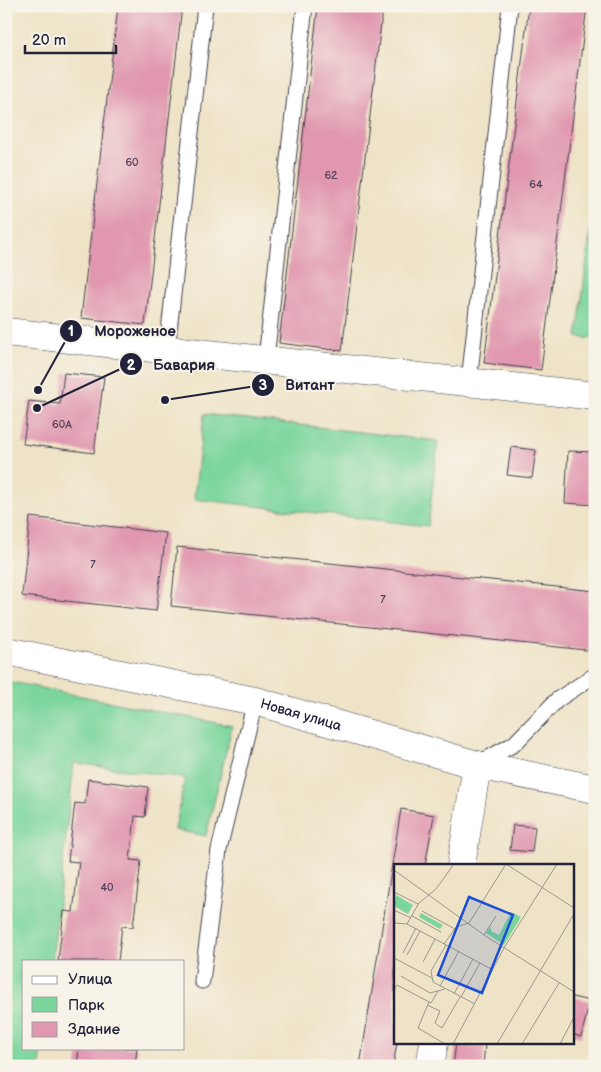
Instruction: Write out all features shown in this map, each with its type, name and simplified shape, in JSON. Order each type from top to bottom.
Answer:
[{"type":"street","points":[[6,332],[595,396]]},
{"type":"street","name":"Новая улица","points":[[6,652],[255,701],[477,765],[595,789]]},
{"type":"street","points":[[461,864],[477,765]]},
{"type":"street","points":[[430,1066],[434,1044]]},
{"type":"lane","points":[[168,349],[205,6]]},
{"type":"lane","points":[[266,359],[305,6]]},
{"type":"lane","points":[[469,382],[510,6]]},
{"type":"lane","points":[[477,765],[514,744],[557,700],[595,675]]},
{"type":"lane","points":[[202,981],[219,850],[255,701]]},
{"type":"green space","points":[[595,196],[595,339],[577,337]]},
{"type":"green space","points":[[204,414],[438,441],[428,526],[194,499]]},
{"type":"green space","points":[[6,681],[232,726],[206,836],[175,830],[185,778],[74,763],[52,960],[22,960],[22,1050],[42,1050],[40,1066],[6,1066]]},
{"type":"building","points":[[118,6],[182,6],[145,325],[81,318]]},
{"type":"building","points":[[318,6],[383,6],[342,351],[279,343]]},
{"type":"building","points":[[529,6],[587,6],[541,370],[484,363]]},
{"type":"building","points":[[64,373],[104,377],[94,453],[23,444],[29,401],[60,404]]},
{"type":"building","points":[[511,447],[536,450],[532,478],[507,475]]},
{"type":"building","points":[[568,451],[595,452],[595,505],[565,503]]},
{"type":"building","points":[[30,517],[166,533],[156,611],[22,596]]},
{"type":"building","points":[[177,547],[595,591],[595,651],[171,606]]},
{"type":"building","points":[[88,779],[148,787],[145,817],[135,816],[130,860],[141,861],[133,927],[122,926],[118,960],[58,960],[64,911],[73,912],[79,862],[68,861],[75,803],[85,804]]},
{"type":"building","points":[[401,809],[434,815],[425,864],[394,864],[394,1044],[397,1044],[393,1066],[360,1066]]},
{"type":"building","points":[[513,825],[535,827],[532,852],[510,850]]},
{"type":"building","points":[[574,997],[590,1001],[581,1037],[574,1035]]},
{"type":"building","points":[[456,1044],[485,1044],[483,1066],[453,1066]]},
{"type":"building","points":[[79,1050],[137,1050],[135,1066],[77,1066]]},
{"type":"place","name":"Мороженое","points":[[38,390]]},
{"type":"place","name":"Витант","points":[[165,400]]},
{"type":"place","name":"Бавария","points":[[37,408]]}]
